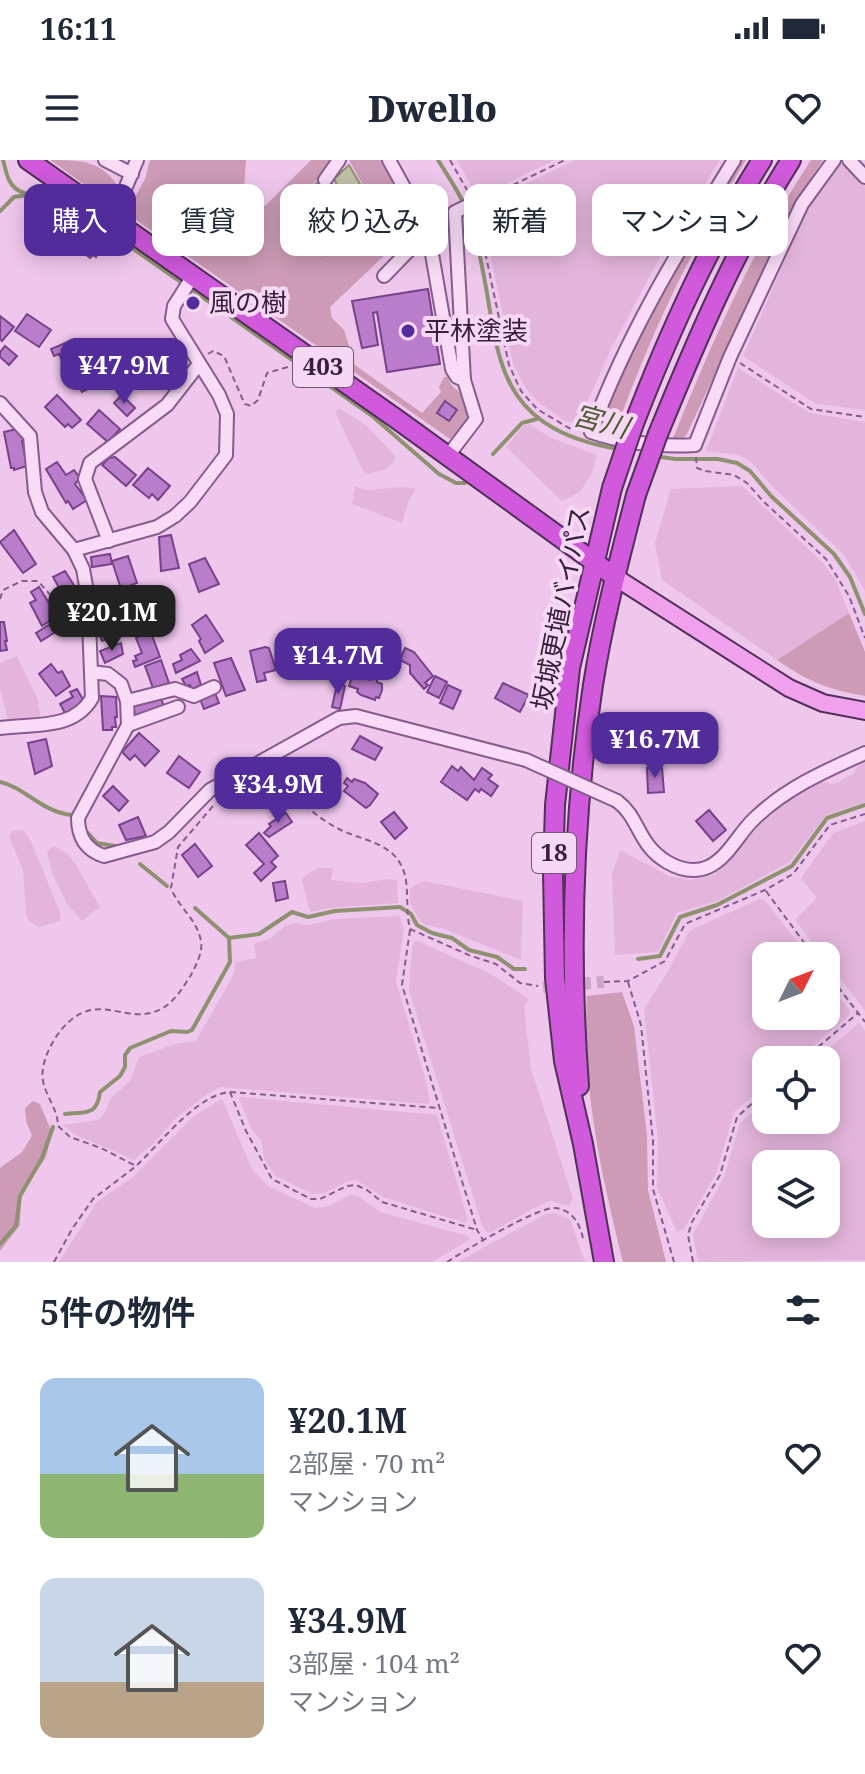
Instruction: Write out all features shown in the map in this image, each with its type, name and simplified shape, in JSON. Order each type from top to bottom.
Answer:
[{"type":"highway","name":"403","points":[[28,160],[62,184]]},
{"type":"highway","name":"坂城更埴バイパス","points":[[604,1262],[583,1144],[564,1061],[555,978],[554,819],[570,668],[612,488],[633,426],[668,335],[695,278],[762,160]]},
{"type":"highway","name":"坂城更埴バイパス","points":[[583,1144],[572,973],[578,812],[593,683],[615,577],[636,495],[658,434],[723,281],[751,225],[791,160]]},
{"type":"highway","name":"403","points":[[136,240],[188,283],[447,457],[615,577]]},
{"type":"main road","points":[[615,577],[789,688],[823,703],[865,711]]},
{"type":"street","points":[[105,160],[132,174]]},
{"type":"street","points":[[128,184],[137,160]]},
{"type":"street","points":[[325,180],[339,160]]},
{"type":"street","points":[[389,160],[402,184]]},
{"type":"street","points":[[734,160],[660,280],[623,355],[591,432],[614,440],[695,445],[730,357],[802,204],[834,160]]},
{"type":"street","points":[[849,160],[865,177]]},
{"type":"street","points":[[447,457],[476,419],[464,380],[455,212],[464,207]]},
{"type":"street","points":[[384,276],[403,256]]},
{"type":"street","points":[[432,256],[452,369],[457,377],[464,380]]},
{"type":"street","points":[[74,550],[157,527],[175,516],[190,502],[226,455],[227,414],[219,395],[172,319],[174,306],[188,283]]},
{"type":"street","points":[[109,541],[85,479],[90,463],[167,405],[199,364]]},
{"type":"street","points":[[0,403],[30,436],[35,492],[42,512],[74,550],[83,569],[88,597],[92,698],[86,709],[54,725],[0,728]]},
{"type":"street","points":[[91,672],[108,674],[121,684],[127,701],[128,725],[78,818],[78,830],[86,845],[104,856],[155,842],[223,781],[339,718],[356,716],[526,760],[617,801],[626,808],[641,838],[654,853],[669,864],[692,871],[719,860],[753,820],[781,796],[865,753]]},
{"type":"street","points":[[127,701],[175,689],[194,696],[214,687]]},
{"type":"street","points":[[128,725],[178,707]]},
{"type":"path","points":[[450,160],[464,185]]},
{"type":"path","points":[[514,184],[565,160]]},
{"type":"path","points":[[485,256],[509,365],[521,391],[537,409],[552,419],[569,428],[591,432]]},
{"type":"path","points":[[199,364],[213,351],[224,356],[242,398],[251,406],[258,400],[267,373],[288,369],[291,365]]},
{"type":"path","points":[[730,357],[811,409],[865,417]]},
{"type":"path","points":[[697,468],[734,475],[747,483],[826,559],[849,596],[865,638]]},
{"type":"path","points":[[0,599],[3,590],[22,581],[38,581],[69,619],[81,628]]},
{"type":"path","points":[[286,762],[282,780],[307,806],[341,830],[372,841],[399,860],[405,871],[405,906],[410,929],[402,985],[477,1230],[483,1240]]},
{"type":"path","points":[[136,1166],[62,1132],[58,1126],[58,1114],[45,1092],[42,1070],[57,1035],[75,1015],[91,1009],[136,1014],[163,1008],[187,982],[202,944],[197,927],[171,888],[178,847],[217,802]]},
{"type":"path","points":[[604,982],[628,981],[665,961],[685,924],[765,890],[800,868],[830,825],[865,814]]},
{"type":"path","points":[[765,890],[804,942]]},
{"type":"path","points":[[410,929],[496,964],[520,983],[543,987]]},
{"type":"path","points":[[628,981],[641,1025],[653,1141],[653,1189],[674,1262]]},
{"type":"path","points":[[840,989],[865,1022]]},
{"type":"path","points":[[819,1046],[858,1013]]},
{"type":"path","points":[[230,1092],[265,1171],[272,1179],[311,1199],[320,1199],[356,1185],[382,1202],[477,1230]]},
{"type":"path","points":[[54,1262],[93,1199],[136,1166],[186,1116],[219,1093],[432,1110],[440,1108]]},
{"type":"path","points":[[693,1262],[688,1235],[692,1222],[720,1175],[737,1117],[752,1104]]},
{"type":"path","points":[[447,1262],[542,1210],[555,1208],[568,1211],[575,1217],[583,1239]]},
{"type":"shaded area","points":[[50,160],[88,163],[103,171],[116,184],[84,184]]},
{"type":"shaded area","points":[[150,160],[246,160],[244,184],[152,184],[152,231],[136,220],[136,195]]},
{"type":"shaded area","points":[[311,160],[332,160],[313,184],[287,184]]},
{"type":"shaded area","points":[[349,160],[383,160],[396,184],[362,184]]},
{"type":"shaded area","points":[[457,160],[555,160],[506,184],[470,184]]},
{"type":"shaded area","points":[[575,160],[720,160],[705,184],[592,184],[592,256],[660,256],[610,351],[578,423],[565,421],[538,402],[525,387],[513,364],[491,256],[576,256],[576,184],[525,184]]},
{"type":"shaded area","points":[[741,160],[746,160],[732,184],[726,184]]},
{"type":"shaded area","points":[[811,160],[823,160],[788,217],[790,193]]},
{"type":"shaded area","points":[[839,163],[865,186],[865,410],[816,404],[743,356],[805,214]]},
{"type":"shaded area","points":[[349,165],[360,184],[337,184],[334,179]]},
{"type":"shaded area","points":[[280,191],[280,256],[384,256],[330,307],[332,318],[344,330],[355,365],[422,413],[441,392],[439,387],[444,377],[448,377],[462,395],[468,410],[466,421],[450,439],[188,256],[264,256],[264,205]]},
{"type":"shaded area","points":[[682,256],[692,256],[642,362],[615,433],[606,430],[601,423],[628,357]]},
{"type":"shaded area","points":[[755,256],[770,256],[686,436],[672,441],[702,369]]},
{"type":"shaded area","points":[[738,368],[810,413],[865,422],[865,591],[844,555],[750,461],[739,455],[706,451]]},
{"type":"shaded area","points":[[339,408],[367,426],[395,456],[394,462],[386,469],[369,474],[363,471],[335,412]]},
{"type":"shaded area","points":[[530,424],[549,437],[597,455],[592,473],[580,492],[562,501],[506,447],[523,426]]},
{"type":"shaded area","points":[[355,486],[366,490],[416,489],[402,523],[352,504]]},
{"type":"shaded area","points":[[742,486],[823,563],[836,581],[849,613],[777,660],[662,580],[655,543],[671,489]]},
{"type":"shaded area","points":[[849,613],[865,652],[865,696],[819,684],[777,660]]},
{"type":"shaded area","points":[[17,656],[38,700],[41,719],[8,721],[0,687],[0,663]]},
{"type":"shaded area","points":[[865,761],[865,802],[826,815],[790,862],[717,901],[677,913],[658,952],[615,955],[612,874],[620,850],[669,876],[690,880],[714,875],[760,825],[792,797],[820,781],[834,784],[853,774]]},
{"type":"shaded area","points":[[865,821],[865,1011],[840,978],[840,942],[812,942],[795,920],[817,898],[801,878],[833,833]]},
{"type":"shaded area","points":[[19,830],[24,831],[31,841],[61,915],[60,921],[39,927],[26,915],[23,870],[9,836]]},
{"type":"shaded area","points":[[54,846],[68,854],[100,907],[82,921],[67,904],[52,873],[47,851]]},
{"type":"shaded area","points":[[319,868],[333,868],[331,880],[361,883],[397,880],[398,903],[310,912],[302,880]]},
{"type":"shaded area","points":[[424,881],[523,901],[521,960],[420,921],[410,903],[410,890]]},
{"type":"shaded area","points":[[759,899],[765,900],[797,942],[752,942],[752,1030],[832,1030],[813,1046],[752,1046],[752,1097],[734,1112],[716,1174],[684,1229],[677,1232],[657,1188],[658,1139],[644,1009],[689,931]]},
{"type":"shaded area","points":[[399,916],[404,928],[396,982],[425,1077],[428,1104],[220,1087],[174,1120],[134,1160],[76,1135],[62,1125],[98,1120],[111,1098],[130,1081],[139,1057],[175,1044],[196,1041],[234,974],[235,962],[256,958],[254,944],[271,938],[285,926],[295,923],[308,925],[334,919]]},
{"type":"shaded area","points":[[415,940],[489,973],[529,999],[524,1006],[531,1069],[573,1198],[569,1206],[551,1201],[543,1203],[490,1233],[482,1225],[409,990]]},
{"type":"shaded area","points":[[622,992],[634,1026],[647,1136],[648,1190],[666,1262],[623,1262],[595,1130],[587,1063],[587,996]]},
{"type":"shaded area","points":[[840,998],[850,1011],[840,1023]]},
{"type":"shaded area","points":[[859,1023],[865,1031],[865,1260],[698,1262],[693,1234],[724,1177],[740,1123],[752,1113],[752,1134],[840,1134],[840,1046],[832,1046]]},
{"type":"shaded area","points":[[222,1099],[252,1169],[268,1186],[315,1208],[329,1206],[350,1195],[358,1196],[380,1212],[468,1236],[469,1240],[432,1262],[59,1262],[97,1202],[134,1176],[195,1115]]},
{"type":"shaded area","points":[[239,1099],[437,1115],[468,1220],[465,1223],[383,1197],[356,1180],[325,1193],[313,1194],[275,1176],[264,1158],[261,1140],[252,1130]]},
{"type":"shaded area","points":[[33,1101],[40,1104],[52,1133],[46,1157],[21,1195],[20,1225],[0,1251],[0,1168],[22,1152],[32,1136],[25,1108]]},
{"type":"shaded area","points":[[553,1213],[570,1219],[585,1262],[457,1262],[544,1215]]},
{"type":"building","name":"平林塗装","points":[[428,289],[440,364],[387,372],[377,312],[373,313],[378,345],[362,348],[352,301]]},
{"type":"building","points":[[27,314],[51,330],[39,347],[15,331]]},
{"type":"building","points":[[0,316],[14,327],[2,341],[0,339]]},
{"type":"building","points":[[75,339],[92,373],[97,371],[100,377],[96,380],[98,384],[82,392],[69,367],[66,368],[59,354],[54,356],[51,349]]},
{"type":"building","points":[[164,341],[179,359],[168,369],[152,353]]},
{"type":"building","points":[[5,346],[17,356],[9,365],[0,357]]},
{"type":"building","points":[[57,395],[81,420],[72,428],[68,424],[65,427],[45,407]]},
{"type":"building","points":[[122,395],[135,408],[127,416],[114,403]]},
{"type":"building","points":[[445,401],[457,410],[449,421],[437,413]]},
{"type":"building","points":[[99,410],[120,429],[108,442],[87,424]]},
{"type":"building","points":[[17,429],[25,441],[22,441],[27,466],[14,470],[4,432]]},
{"type":"building","points":[[115,457],[136,475],[126,486],[102,465]]},
{"type":"building","points":[[57,462],[66,475],[74,470],[80,478],[75,484],[87,500],[73,509],[68,501],[66,503],[46,469]]},
{"type":"building","points":[[148,468],[170,486],[158,500],[152,494],[149,498],[133,485]]},
{"type":"building","points":[[14,530],[36,564],[23,573],[0,542]]},
{"type":"building","points":[[171,535],[179,568],[161,571],[159,537]]},
{"type":"building","points":[[110,554],[112,564],[92,567],[91,557]]},
{"type":"building","points":[[128,556],[137,583],[121,589],[112,561]]},
{"type":"building","points":[[205,558],[219,584],[199,592],[189,564]]},
{"type":"building","points":[[65,571],[80,595],[80,601],[67,602],[53,577]]},
{"type":"building","points":[[39,587],[57,616],[42,626],[30,603],[36,600],[31,592]]},
{"type":"building","points":[[157,587],[168,608],[158,613],[146,592]]},
{"type":"building","points":[[139,592],[153,615],[137,623],[123,600]]},
{"type":"building","points":[[206,615],[223,641],[205,653],[192,625]]},
{"type":"building","points":[[122,621],[126,631],[102,641],[98,631]]},
{"type":"building","points":[[0,622],[4,622],[7,650],[0,651]]},
{"type":"building","points":[[52,623],[57,631],[41,641],[36,633]]},
{"type":"building","points":[[150,630],[160,657],[135,667],[135,656],[142,653],[136,638]]},
{"type":"building","points":[[121,643],[123,654],[105,663],[100,651]]},
{"type":"building","points":[[269,648],[276,670],[264,673],[266,680],[257,682],[250,651]]},
{"type":"building","points":[[405,648],[414,652],[433,676],[425,683],[428,685],[424,689],[410,673],[410,665],[400,660]]},
{"type":"building","points":[[191,649],[200,661],[176,673],[173,664],[182,660],[180,655]]},
{"type":"building","points":[[231,658],[245,690],[226,696],[214,663]]},
{"type":"building","points":[[161,660],[169,683],[153,688],[145,666]]},
{"type":"building","points":[[51,664],[58,673],[62,671],[70,686],[56,696],[39,674]]},
{"type":"building","points":[[374,669],[387,673],[386,679],[377,676],[382,690],[375,700],[349,686],[353,674],[370,680]]},
{"type":"building","points":[[197,672],[201,685],[192,689],[190,685],[186,686],[182,679]]},
{"type":"building","points":[[435,676],[447,682],[439,698],[427,692]]},
{"type":"building","points":[[503,683],[529,695],[520,712],[495,698]]},
{"type":"building","points":[[337,684],[345,686],[340,709],[332,707]]},
{"type":"building","points":[[448,685],[461,691],[453,709],[440,703]]},
{"type":"building","points":[[77,689],[85,703],[65,713],[60,704],[73,697],[70,692]]},
{"type":"building","points":[[215,693],[219,703],[204,709],[200,699]]},
{"type":"building","points":[[101,696],[116,697],[116,727],[112,730],[103,730]]},
{"type":"building","points":[[161,698],[164,707],[135,715],[132,705]]},
{"type":"building","points":[[139,733],[159,751],[145,766],[135,755],[130,760],[122,752]]},
{"type":"building","points":[[360,736],[382,748],[375,760],[352,749]]},
{"type":"building","points":[[46,739],[52,766],[35,774],[28,743]]},
{"type":"building","points":[[179,756],[200,772],[189,788],[167,773]]},
{"type":"building","points":[[315,763],[340,779],[326,795],[310,785],[310,778],[303,772]]},
{"type":"building","points":[[452,766],[458,771],[461,767],[474,780],[482,768],[492,775],[488,779],[498,786],[491,796],[481,789],[479,792],[475,789],[467,800],[441,782]]},
{"type":"building","points":[[273,767],[278,791],[264,800],[252,781]]},
{"type":"building","points":[[647,768],[662,768],[664,792],[648,793]]},
{"type":"building","points":[[347,778],[352,782],[354,779],[365,783],[378,794],[366,808],[344,791],[348,786],[344,783]]},
{"type":"building","points":[[113,786],[128,801],[119,811],[103,796]]},
{"type":"building","points":[[709,810],[726,830],[713,841],[696,821]]},
{"type":"building","points":[[394,812],[407,828],[395,839],[381,822]]},
{"type":"building","points":[[286,813],[292,822],[269,837],[264,833],[271,826],[269,824]]},
{"type":"building","points":[[138,817],[146,836],[126,840],[119,825]]},
{"type":"building","points":[[259,833],[278,856],[271,862],[276,867],[261,881],[254,873],[264,864],[246,845]]},
{"type":"building","points":[[195,844],[212,866],[198,877],[182,855]]},
{"type":"building","points":[[285,881],[288,898],[276,901],[273,883]]},
{"type":"waterway","points":[[3,160],[9,180],[18,190],[31,195],[59,197],[371,415],[439,474],[456,483],[465,483]]},
{"type":"waterway","name":"宮川","points":[[438,160],[469,216],[503,368],[517,396],[539,419],[572,437],[618,449]]},
{"type":"waterway","points":[[0,211],[14,197],[24,196]]},
{"type":"waterway","points":[[493,454],[522,423],[537,419]]},
{"type":"waterway","name":"宮川","points":[[654,456],[718,459],[737,463],[750,471],[771,496],[834,554],[850,577],[865,614]]},
{"type":"waterway","points":[[0,782],[42,805],[72,815]]},
{"type":"waterway","points":[[638,959],[660,956],[680,917],[717,905],[792,866],[827,818],[865,805]]},
{"type":"waterway","points":[[86,831],[97,843],[115,846]]},
{"type":"waterway","points":[[140,864],[167,886]]},
{"type":"waterway","points":[[229,938],[259,934],[292,912],[308,917],[335,911],[400,907],[411,914],[417,925],[432,933],[452,938],[469,950],[497,957],[514,969],[525,969]]},
{"type":"waterway","points":[[195,908],[229,938]]},
{"type":"waterway","points":[[65,1114],[93,1109],[100,1092],[120,1076],[130,1048],[171,1031],[192,1030],[230,962],[229,938]]},
{"type":"waterway","points":[[0,1244],[16,1226],[20,1196],[42,1158],[53,1127]]},
{"type":"tunnel","points":[[543,987],[604,982]]},
{"type":"place","name":"風の樹","points":[[193,303]]},
{"type":"place","name":"平林塗装","points":[[408,331]]}]
